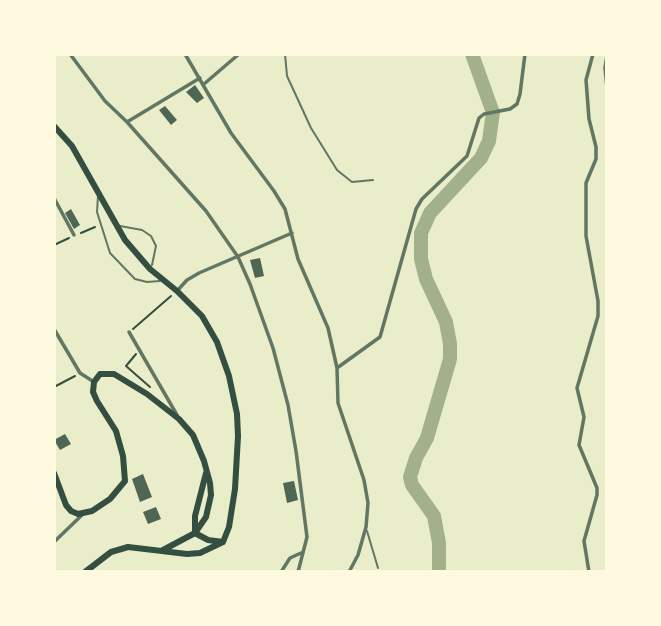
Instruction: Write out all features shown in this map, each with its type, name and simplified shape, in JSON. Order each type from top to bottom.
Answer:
[{"type":"highway","points":[[54,126],[72,146],[115,226],[150,269],[202,316],[217,342],[229,376],[237,414],[234,489],[229,527],[222,542],[200,553],[187,554],[128,547],[111,552],[85,572]]},
{"type":"highway","points":[[54,472],[66,505],[71,511],[92,511],[110,499],[125,481],[123,456],[116,431],[93,392],[94,382],[100,374],[114,374],[147,394],[180,419],[193,435],[206,470],[211,495],[206,517],[195,533],[162,551]]},
{"type":"highway","points":[[195,533],[195,516],[206,470]]},
{"type":"highway","points":[[195,533],[208,540],[222,542]]},
{"type":"street","points":[[70,54],[105,101],[206,211],[237,257],[260,310],[288,405],[307,537],[298,572]]},
{"type":"street","points":[[185,54],[231,133],[285,209],[298,259],[328,328],[337,368],[338,403],[365,480],[368,503],[366,527],[358,555],[349,572]]},
{"type":"street","points":[[204,84],[239,54]]},
{"type":"street","points":[[337,368],[380,337],[416,209],[467,156],[479,118],[517,104],[524,54]]},
{"type":"street","points":[[589,572],[583,541],[597,488],[579,445],[584,417],[577,388],[598,316],[598,301],[586,236],[586,183],[596,159],[586,80],[593,54]]},
{"type":"street","points":[[607,55],[607,88]]},
{"type":"street","points":[[127,122],[200,78]]},
{"type":"street","points":[[54,198],[74,235]]},
{"type":"street","points":[[177,291],[187,280],[199,273],[292,233]]},
{"type":"street","points":[[54,329],[80,373],[94,382]]},
{"type":"street","points":[[129,332],[180,419]]},
{"type":"street","points":[[54,541],[85,513]]},
{"type":"street","points":[[281,572],[290,558],[301,553]]},
{"type":"lane","points":[[285,54],[287,76],[312,128],[337,170],[352,182],[373,180]]},
{"type":"lane","points":[[98,194],[97,212],[110,253],[135,279],[147,282],[164,281]]},
{"type":"lane","points":[[115,226],[142,230],[151,236],[156,246],[156,256],[150,269]]},
{"type":"lane","points":[[366,527],[377,568]]},
{"type":"path","points":[[129,332],[177,291]]},
{"type":"path","points":[[126,366],[139,351]]},
{"type":"path","points":[[54,387],[80,373]]},
{"type":"building","points":[[195,85],[204,98],[197,103],[186,92]]},
{"type":"building","points":[[165,106],[177,120],[171,125],[159,110]]},
{"type":"building","points":[[71,209],[80,225],[74,229],[65,213]]},
{"type":"building","points":[[260,258],[264,276],[255,278],[250,260]]},
{"type":"building","points":[[65,434],[71,444],[60,450],[54,440]]},
{"type":"building","points":[[143,474],[152,497],[140,502],[132,479]]},
{"type":"building","points":[[294,481],[298,500],[287,503],[283,483]]},
{"type":"building","points":[[156,507],[161,519],[148,524],[143,512]]},
{"type":"waterway","points":[[472,54],[492,110]]},
{"type":"waterway","points":[[439,572],[439,543],[434,516],[412,485],[410,477],[427,438],[450,359],[446,322],[426,279],[421,259],[421,233],[430,213],[481,158],[489,141],[493,112]]}]
